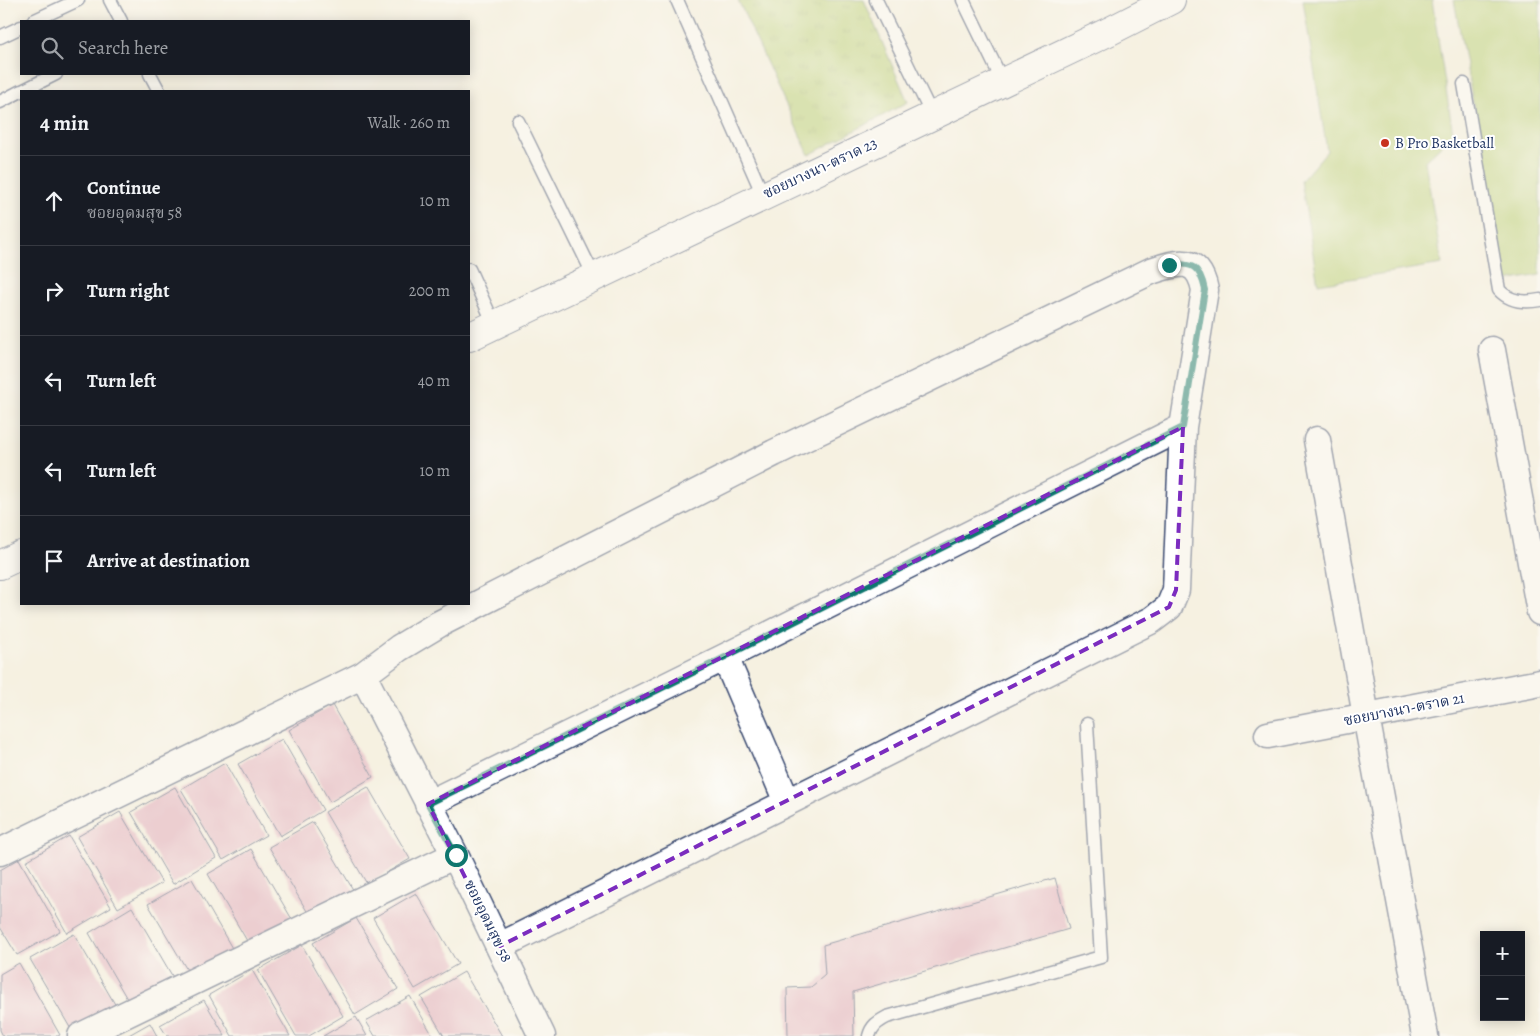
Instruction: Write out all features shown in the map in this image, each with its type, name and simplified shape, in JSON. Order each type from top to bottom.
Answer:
[{"type":"street","name":"ซอยบางนา-ตราด 23","points":[[470,336],[1170,0]]},
{"type":"street","points":[[0,852],[363,675],[399,648],[439,624],[774,453],[1152,271],[1169,265],[1184,263],[1196,268],[1202,277],[1205,290],[1183,427],[1176,590],[1169,608],[1152,620],[500,946]]},
{"type":"street","points":[[1492,350],[1540,612]]},
{"type":"street","points":[[428,804],[1183,427]]},
{"type":"street","points":[[1317,440],[1426,1036]]},
{"type":"street","points":[[0,565],[20,555]]},
{"type":"street","points":[[725,657],[787,802]]},
{"type":"street","name":"ซอยอุดมสุข 58","points":[[363,675],[456,855],[542,1036]]},
{"type":"street","name":"ซอยบางนา-ตราด 21","points":[[1268,735],[1540,683]]},
{"type":"street","points":[[81,1036],[456,855]]},
{"type":"lane","points":[[35,20],[78,0]]},
{"type":"lane","points":[[110,0],[120,20]]},
{"type":"lane","points":[[677,0],[763,195]]},
{"type":"lane","points":[[876,0],[932,116]]},
{"type":"lane","points":[[962,0],[1002,82]]},
{"type":"lane","points":[[0,37],[20,27]]},
{"type":"lane","points":[[23,90],[54,75]]},
{"type":"lane","points":[[151,75],[158,90]]},
{"type":"lane","points":[[1464,84],[1499,290],[1507,298],[1519,302],[1540,300]]},
{"type":"lane","points":[[0,102],[20,92]]},
{"type":"lane","points":[[518,120],[594,276]]},
{"type":"lane","points":[[470,271],[494,324]]},
{"type":"lane","points":[[869,1036],[872,1027],[887,1017],[1102,957],[1087,724]]},
{"type":"highlighted area","points":[[1183,427],[1176,590],[1169,607],[500,946],[428,804]]},
{"type":"green space","points":[[738,0],[864,0],[908,102],[809,155]]},
{"type":"green space","name":"B Pro Basketball","points":[[1303,0],[1432,0],[1453,134],[1425,161],[1442,264],[1318,284],[1301,181],[1327,151]]},
{"type":"green space","points":[[1454,0],[1540,0],[1540,275],[1506,281]]},
{"type":"building","points":[[332,705],[373,777],[330,802],[289,730]]},
{"type":"building","points":[[282,739],[323,810],[280,836],[238,764]]},
{"type":"building","points":[[225,763],[266,835],[223,860],[181,789]]},
{"type":"building","points":[[175,787],[216,858],[173,884],[131,812]]},
{"type":"building","points":[[368,787],[410,859],[367,884],[325,812]]},
{"type":"building","points":[[120,812],[162,883],[118,908],[77,837]]},
{"type":"building","points":[[313,822],[355,893],[311,918],[269,847]]},
{"type":"building","points":[[69,836],[111,907],[67,933],[26,861]]},
{"type":"building","points":[[251,849],[293,921],[250,946],[208,874]]},
{"type":"building","points":[[19,859],[60,931],[17,955],[0,927],[0,870]]},
{"type":"building","points":[[1055,878],[1069,929],[853,992],[854,1036],[788,1036],[787,988],[811,987],[825,975],[823,945]]},
{"type":"building","points":[[192,879],[233,950],[190,975],[148,904]]},
{"type":"building","points":[[416,893],[458,964],[415,989],[373,918]]},
{"type":"building","points":[[132,907],[174,979],[130,1004],[89,933]]},
{"type":"building","points":[[356,918],[398,989],[355,1015],[313,943]]},
{"type":"building","points":[[74,934],[116,1006],[72,1031],[30,959]]},
{"type":"building","points":[[302,945],[343,1016],[309,1036],[296,1036],[258,970]]},
{"type":"building","points":[[19,963],[60,1035],[3,1036],[0,1030],[0,974]]},
{"type":"building","points":[[252,970],[290,1036],[232,1036],[209,995]]},
{"type":"building","points":[[464,972],[502,1036],[444,1036],[421,997]]},
{"type":"building","points":[[410,996],[433,1036],[375,1036],[366,1021]]},
{"type":"building","points":[[204,1000],[225,1036],[167,1036],[160,1025]]},
{"type":"building","points":[[356,1017],[367,1036],[323,1036]]},
{"type":"building","points":[[150,1023],[157,1036],[127,1036]]},
{"type":"place","name":"B Pro Basketball","points":[[1385,143]]},
{"type":"route","points":[[456,855],[428,804],[1183,427],[1205,290],[1202,277],[1196,268],[1184,263],[1169,265]]}]
